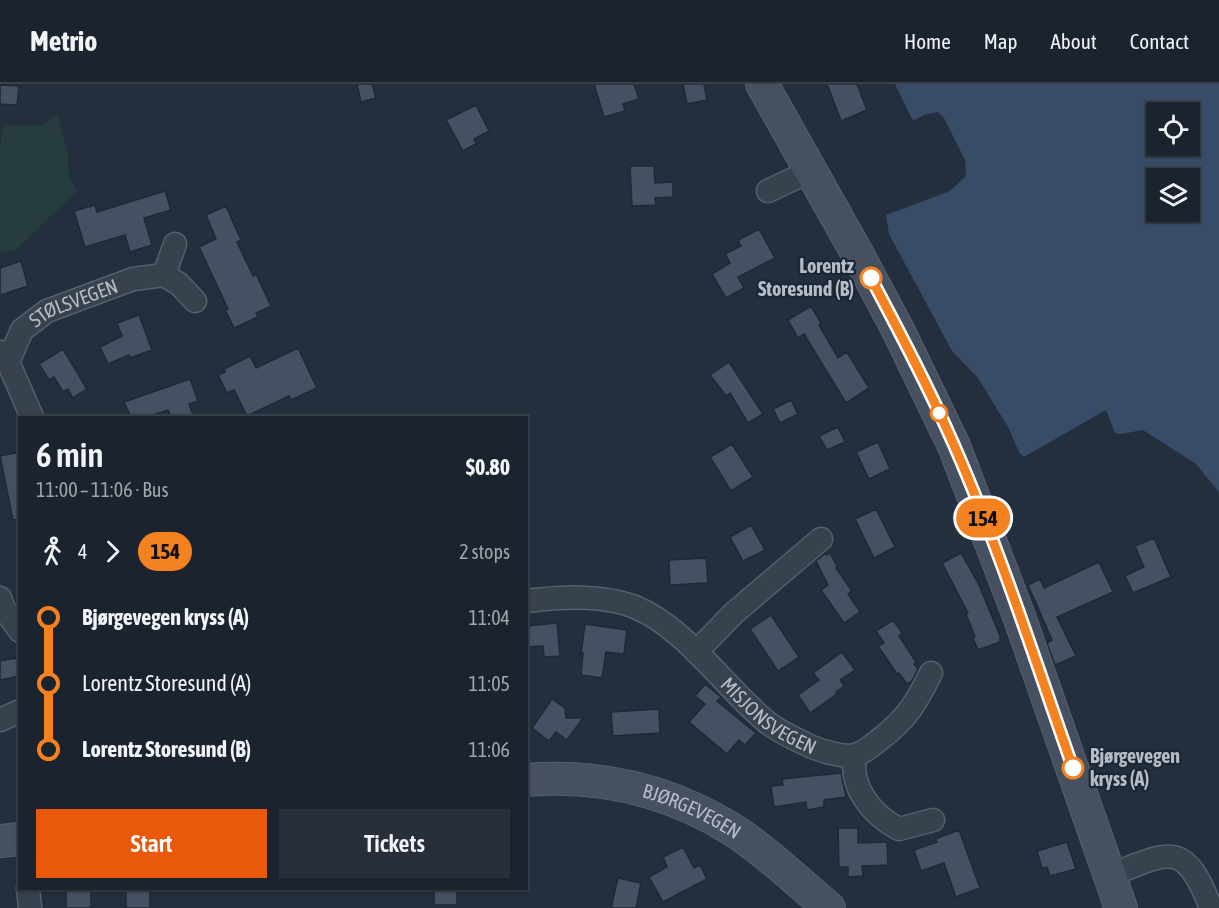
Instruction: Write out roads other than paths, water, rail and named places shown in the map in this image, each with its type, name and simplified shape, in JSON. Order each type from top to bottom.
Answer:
[{"type":"main road","points":[[762,84],[812,170],[898,330],[954,446],[1004,576],[1121,908]]},
{"type":"main road","name":"BJØRGEVEGEN","points":[[528,780],[547,778],[586,780],[632,786],[672,798],[695,808],[735,831],[829,908]]},
{"type":"main road","points":[[0,842],[18,840]]},
{"type":"street","points":[[768,190],[812,170]]},
{"type":"street","points":[[175,244],[164,275],[179,284],[195,301]]},
{"type":"street","name":"STØLSVEGEN","points":[[32,416],[4,357],[22,330],[47,310],[133,279],[164,275]]},
{"type":"street","points":[[696,652],[734,613],[821,539]]},
{"type":"street","name":"MISJONSVEGEN","points":[[528,601],[556,597],[606,600],[635,607],[669,628],[769,724],[794,739],[825,752],[855,755]]},
{"type":"street","points":[[0,598],[4,609],[18,628]]},
{"type":"street","points":[[931,673],[914,708],[896,728],[855,755],[856,781],[868,806],[883,821],[899,829],[933,820]]},
{"type":"street","points":[[0,720],[18,712]]},
{"type":"street","points":[[1110,875],[1162,856],[1178,858],[1193,869],[1211,908]]},
{"type":"street","points":[[28,890],[30,908]]},
{"type":"water","points":[[895,84],[1219,84],[1219,492],[1196,464],[1143,430],[1115,433],[1106,410],[1024,457],[1019,452],[1008,427],[978,378],[952,351],[889,234],[886,215],[950,191],[966,176],[965,160],[944,118],[938,112],[924,115],[913,121]]},
{"type":"place","name":"Lorentz Storesund (B)","points":[[871,278]]},
{"type":"place","name":"Bjørgevegen kryss (A)","points":[[1073,768]]}]
